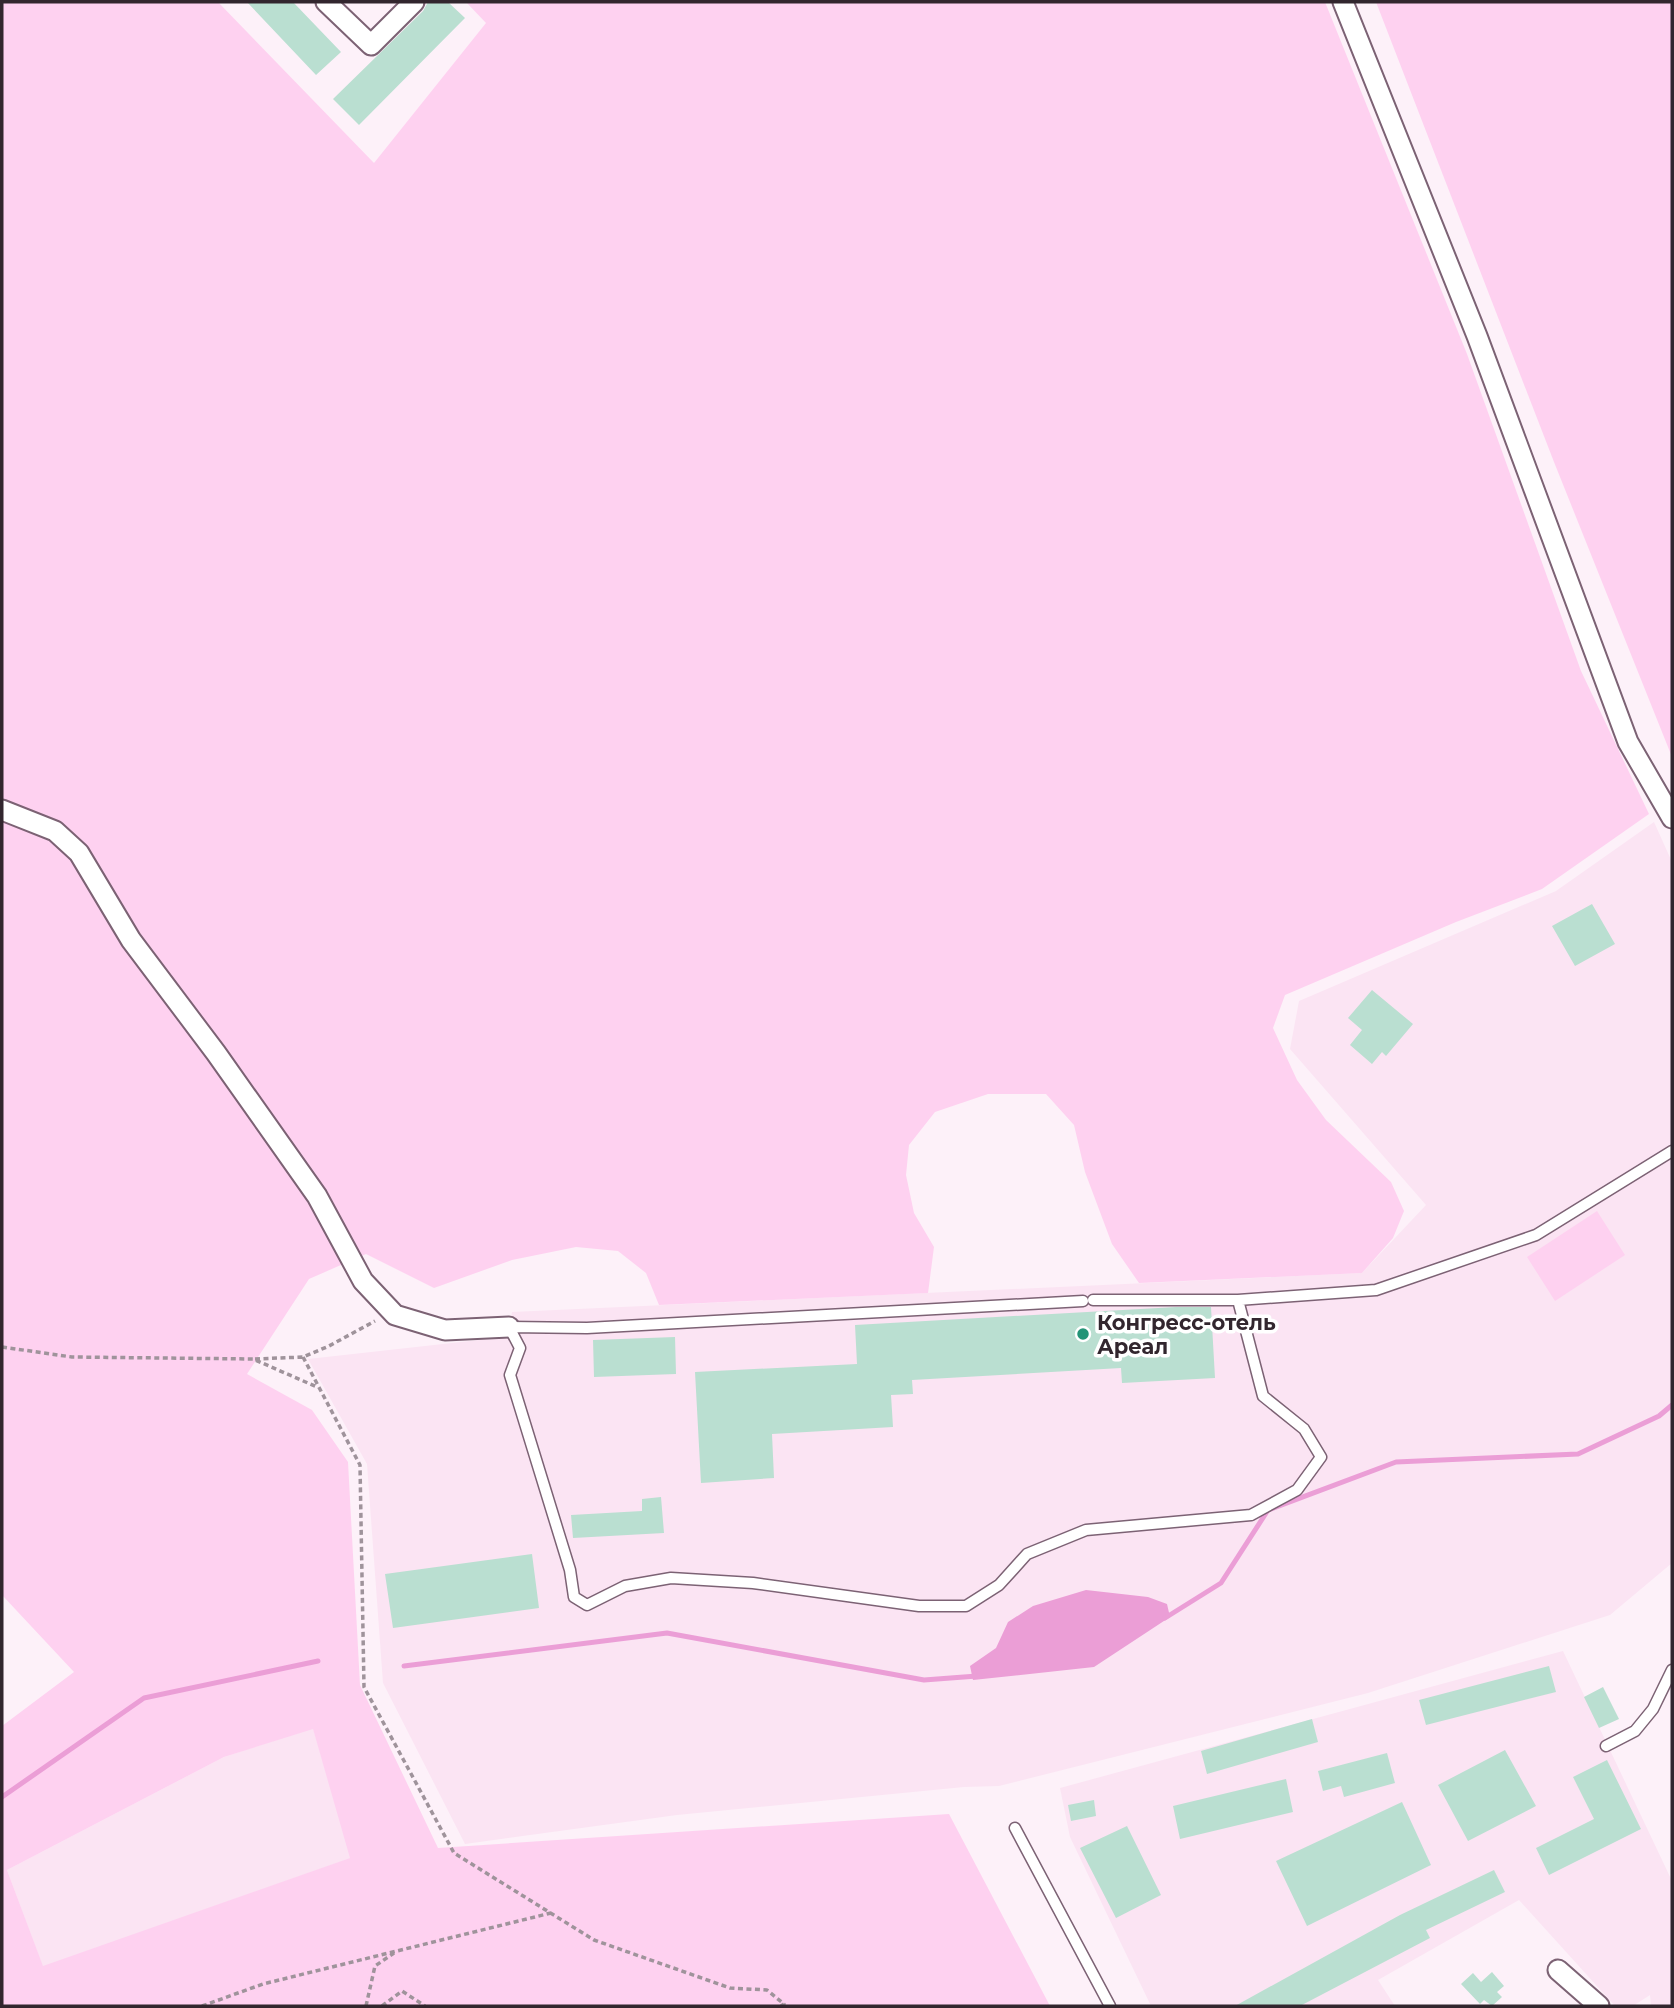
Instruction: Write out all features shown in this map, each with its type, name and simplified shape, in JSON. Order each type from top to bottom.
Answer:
[{"type":"street","points":[[326,2],[371,45],[414,2]]},
{"type":"street","points":[[1343,2],[1477,336],[1628,742],[1672,818]]},
{"type":"street","points":[[2,810],[55,831],[79,853],[131,940],[317,1196],[363,1281],[395,1315],[445,1330],[509,1327]]},
{"type":"street","points":[[1558,1970],[1599,2006]]},
{"type":"lane","points":[[1238,1300],[1263,1396],[1304,1429],[1321,1457],[1297,1490],[1251,1515],[1086,1530],[1027,1554],[999,1585],[966,1606],[919,1606],[753,1583],[671,1578],[625,1586],[587,1605],[574,1597],[570,1570],[510,1375],[520,1348],[509,1327],[587,1328],[1088,1301],[1238,1300],[1376,1290],[1536,1235],[1672,1151]]},
{"type":"lane","points":[[1606,1746],[1635,1731],[1653,1710],[1672,1670]]},
{"type":"lane","points":[[1015,1828],[1110,2006]]},
{"type":"path","points":[[2,1347],[72,1357],[303,1357],[382,1317],[395,1315]]},
{"type":"path","points":[[303,1357],[360,1465],[364,1687],[454,1853],[594,1940],[730,1988],[767,1990],[784,2006]]},
{"type":"path","points":[[253,1359],[319,1388]]},
{"type":"path","points":[[202,2006],[262,1984],[551,1913]]},
{"type":"path","points":[[366,2006],[375,1966],[399,1950]]},
{"type":"path","points":[[382,2006],[402,1992],[425,2006]]},
{"type":"shaded area","points":[[2,2],[218,2],[374,163],[486,23],[466,2],[1325,2],[1467,354],[1581,671],[1649,814],[1542,889],[1456,922],[1285,995],[1273,1028],[1297,1080],[1326,1120],[1391,1182],[1404,1211],[1393,1238],[1362,1273],[1139,1283],[1112,1244],[1085,1172],[1074,1125],[1046,1094],[988,1094],[935,1112],[909,1145],[906,1175],[914,1213],[934,1247],[928,1293],[659,1305],[646,1273],[618,1251],[576,1247],[512,1260],[434,1288],[366,1254],[309,1279],[247,1374],[312,1410],[348,1462],[360,1685],[438,1848],[949,1814],[1050,2006],[2,2006],[2,1726],[74,1672],[2,1595]],"holes":[[[313,1729],[350,1858],[43,1966],[7,1870],[224,1757]]]},
{"type":"shaded area","points":[[1376,2],[1672,2],[1672,757],[1554,462]]},
{"type":"shaded area","name":"Конгресс-отель Ареал","points":[[1654,822],[1672,862],[1672,1563],[1610,1615],[1368,1693],[999,1786],[964,1787],[677,1815],[465,1844],[383,1683],[367,1464],[308,1359],[479,1340],[509,1327],[512,1312],[1362,1273],[1426,1205],[1290,1049],[1299,1001],[1556,891]]},
{"type":"shaded area","points":[[1597,1211],[1625,1255],[1555,1301],[1527,1257]]},
{"type":"shaded area","points":[[1086,1590],[1148,1597],[1167,1604],[1170,1617],[1094,1667],[973,1680],[970,1666],[996,1648],[1008,1622],[1033,1606]]},
{"type":"shaded area","points":[[1563,1651],[1672,1881],[1672,2006],[1651,2006],[1650,1995],[1633,2006],[1615,2006],[1519,1900],[1378,1980],[1395,2006],[1151,2006],[1070,1837],[1060,1788]]},
{"type":"shaded area","points":[[313,1728],[351,1858],[43,1967],[7,1870],[224,1757]]},
{"type":"building","points":[[247,2],[293,2],[341,52],[316,75]]},
{"type":"building","points":[[428,2],[448,2],[465,18],[359,125],[333,99],[423,11]]},
{"type":"building","points":[[1592,904],[1615,944],[1575,966],[1552,926]]},
{"type":"building","points":[[1372,990],[1413,1024],[1386,1056],[1382,1052],[1372,1064],[1350,1045],[1362,1030],[1348,1018]]},
{"type":"building","points":[[1211,1307],[1215,1378],[1122,1383],[1121,1368],[912,1380],[913,1394],[891,1395],[893,1427],[772,1434],[774,1478],[701,1483],[695,1372],[857,1364],[855,1325]]},
{"type":"building","points":[[675,1337],[676,1374],[594,1377],[593,1340]]},
{"type":"building","points":[[661,1497],[664,1533],[573,1538],[571,1515],[642,1511],[642,1499]]},
{"type":"building","points":[[532,1554],[539,1608],[393,1628],[385,1574]]},
{"type":"building","points":[[1549,1666],[1556,1692],[1426,1725],[1419,1700]]},
{"type":"building","points":[[1603,1687],[1619,1719],[1599,1728],[1584,1697]]},
{"type":"building","points":[[1312,1719],[1318,1742],[1207,1774],[1201,1751]]},
{"type":"building","points":[[1505,1750],[1536,1806],[1468,1841],[1438,1785]]},
{"type":"building","points":[[1387,1753],[1395,1783],[1344,1797],[1341,1786],[1323,1791],[1318,1771]]},
{"type":"building","points":[[1607,1760],[1641,1829],[1549,1875],[1536,1848],[1594,1819],[1573,1777]]},
{"type":"building","points":[[1286,1779],[1293,1812],[1180,1839],[1173,1806]]},
{"type":"building","points":[[1094,1800],[1096,1816],[1071,1821],[1068,1805]]},
{"type":"building","points":[[1402,1802],[1431,1865],[1307,1926],[1276,1861]]},
{"type":"building","points":[[1127,1826],[1161,1895],[1116,1918],[1080,1848]]},
{"type":"building","points":[[1494,1870],[1505,1892],[1426,1930],[1430,1938],[1300,2006],[1235,2006],[1400,1915]]},
{"type":"building","points":[[1492,1972],[1504,1986],[1497,1992],[1502,1997],[1492,2006],[1484,2000],[1480,2004],[1461,1984],[1473,1973],[1481,1982]]},
{"type":"waterway","points":[[1165,1618],[1221,1583],[1268,1510],[1396,1462],[1578,1454],[1659,1416],[1672,1405]]},
{"type":"waterway","points":[[404,1666],[667,1633],[924,1680],[977,1676]]},
{"type":"waterway","points":[[2,1797],[144,1698],[318,1661]]},
{"type":"place","name":"Конгресс-отель Ареал","points":[[1083,1334]]}]
